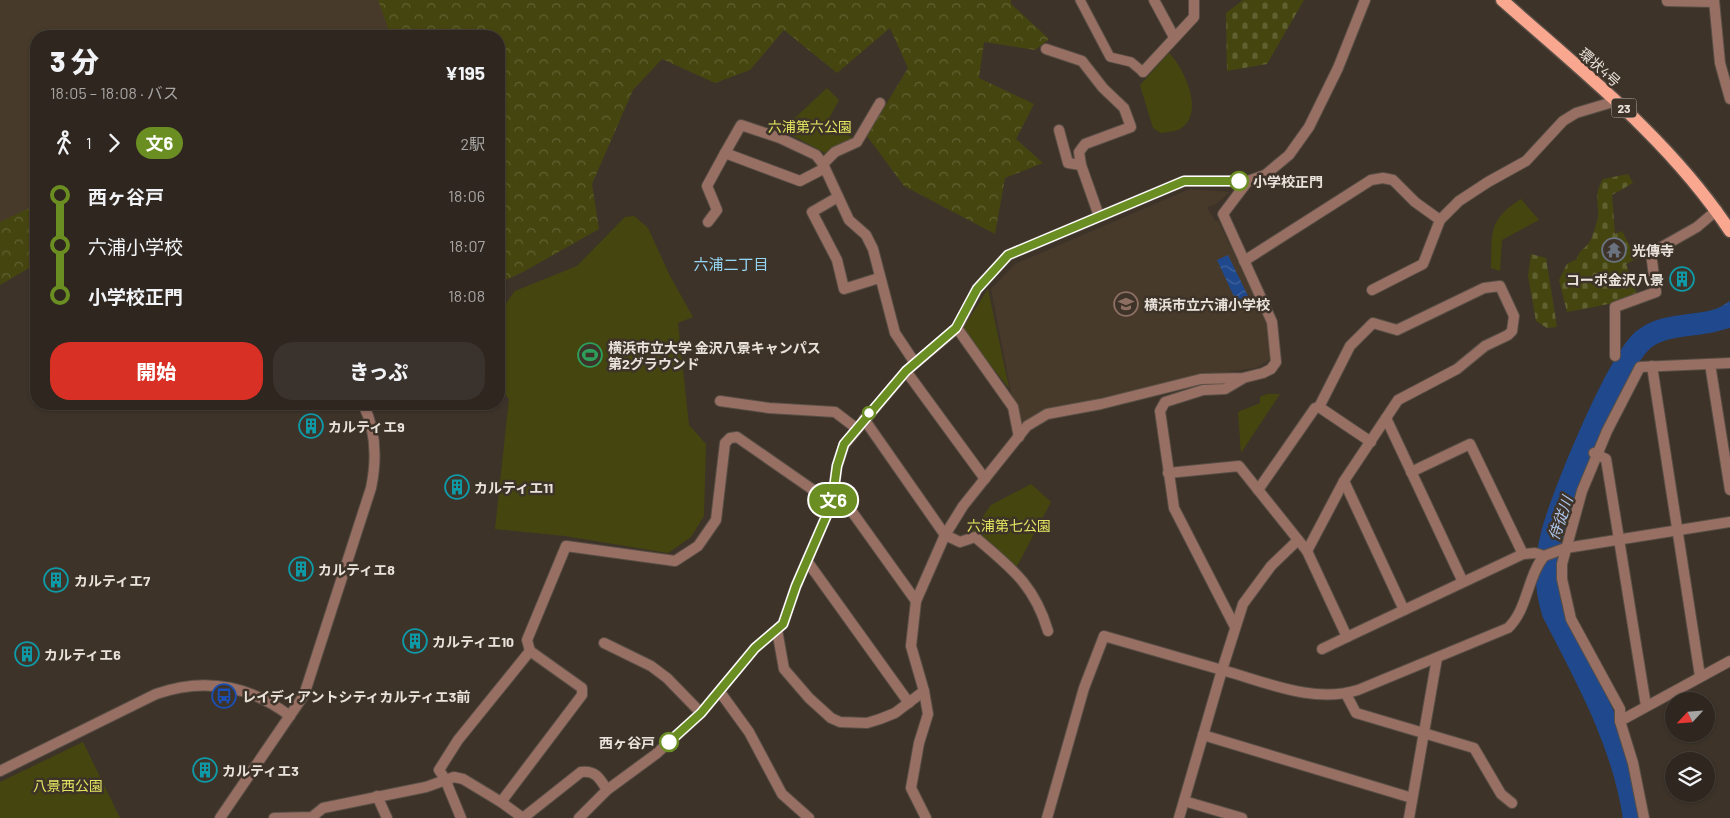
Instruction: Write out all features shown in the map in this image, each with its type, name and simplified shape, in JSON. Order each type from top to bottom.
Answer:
[{"type":"main road","name":"環状4号","points":[[1502,0],[1616,101],[1685,170],[1730,231]]},
{"type":"street","points":[[1080,0],[1110,57],[1131,62],[1143,72],[1194,17],[1194,0]]},
{"type":"street","points":[[1154,0],[1174,37]]},
{"type":"street","points":[[579,818],[607,790],[656,754],[701,713],[755,648],[776,630],[786,617],[796,586],[832,503],[836,488],[837,466],[844,444],[906,371],[956,328],[977,289],[1008,255],[1184,181],[1248,182],[1265,175],[1279,164],[1300,142],[1338,68],[1365,0]]},
{"type":"street","points":[[1668,1],[1714,1],[1720,63],[1730,99]]},
{"type":"street","points":[[1046,49],[1082,61],[1103,88],[1124,108],[1131,127],[1085,144],[1079,152],[1080,165],[1099,216]]},
{"type":"street","points":[[1372,290],[1423,264],[1440,220],[1459,201],[1526,161],[1564,121],[1576,114],[1616,101]]},
{"type":"street","points":[[725,152],[800,181],[824,166],[835,152],[857,142],[880,103]]},
{"type":"street","points":[[708,222],[718,210],[708,186],[741,125],[780,138],[816,155],[824,166],[849,220],[866,235],[895,333],[915,363]]},
{"type":"street","points":[[1059,130],[1068,163],[1080,165]]},
{"type":"street","points":[[1244,261],[1370,180],[1383,178],[1393,180],[1415,202],[1440,220]]},
{"type":"street","points":[[926,818],[911,788],[912,773],[928,714],[924,691],[911,646],[916,601],[945,535],[963,506],[1027,426],[1047,414],[1101,404],[1201,379],[1243,378],[1264,373],[1271,369],[1276,362],[1272,322],[1223,214],[1248,182]]},
{"type":"street","points":[[838,197],[812,212],[837,260],[844,289],[879,278]]},
{"type":"street","points":[[1615,356],[1615,308],[1656,292],[1652,253],[1697,227],[1716,210]]},
{"type":"street","points":[[1258,490],[1315,408],[1319,407],[1350,346],[1373,323],[1397,330],[1484,288],[1500,286],[1514,316],[1512,331],[1508,335],[1485,346],[1457,369],[1398,400],[1344,481],[1307,551]]},
{"type":"street","points":[[956,328],[1013,406],[1019,437]]},
{"type":"street","points":[[1644,818],[1633,763],[1620,721],[1620,709],[1571,619],[1562,579],[1562,549],[1595,454],[1640,367],[1730,363]]},
{"type":"street","points":[[1710,364],[1730,490]]},
{"type":"street","points":[[1652,366],[1700,676]]},
{"type":"street","points":[[906,371],[985,479]]},
{"type":"street","points":[[1235,627],[1174,508],[1160,411],[1165,402],[1203,390],[1225,389],[1243,378]]},
{"type":"street","points":[[720,401],[768,408],[835,412],[856,428]]},
{"type":"street","points":[[1319,407],[1371,442]]},
{"type":"street","points":[[220,818],[304,695],[371,488],[375,467],[374,448],[372,427],[365,410]]},
{"type":"street","points":[[1386,418],[1463,582]]},
{"type":"street","points":[[864,419],[945,535],[960,542],[975,537],[1020,576],[1042,609],[1048,631]]},
{"type":"street","points":[[501,802],[582,695],[582,688],[530,651],[527,640],[566,546],[675,561],[698,546],[716,520],[725,443],[730,438],[737,437],[832,503]]},
{"type":"street","points":[[1411,472],[1470,444],[1523,554]]},
{"type":"street","points":[[1595,454],[1606,459],[1646,706]]},
{"type":"street","points":[[1168,473],[1239,466],[1307,551],[1347,637]]},
{"type":"street","points":[[1344,481],[1404,610]]},
{"type":"street","points":[[836,488],[916,601]]},
{"type":"street","points":[[1322,649],[1523,554],[1540,554],[1730,522]]},
{"type":"street","points":[[1179,818],[1235,627],[1244,604],[1271,566],[1298,540]]},
{"type":"street","points":[[1047,818],[1084,688],[1104,636],[1309,694],[1346,694],[1508,628],[1518,616],[1540,554]]},
{"type":"street","points":[[807,561],[910,703]]},
{"type":"street","points":[[776,630],[784,669],[809,698],[831,718],[840,722],[867,723],[895,713],[924,691]]},
{"type":"street","points":[[604,643],[651,666],[667,678],[701,713]]},
{"type":"street","points":[[461,818],[445,779],[439,770],[458,740],[530,651]]},
{"type":"street","points":[[1409,818],[1438,658]]},
{"type":"street","points":[[1620,721],[1730,661]]},
{"type":"street","points":[[0,771],[156,694],[178,687],[205,684],[233,687],[262,698],[290,716]]},
{"type":"street","points":[[720,692],[750,732],[782,794],[809,818]]},
{"type":"street","points":[[1346,694],[1356,713],[1474,748],[1501,794],[1512,803]]},
{"type":"street","points":[[1204,735],[1412,798]]},
{"type":"street","points":[[274,818],[313,818],[323,808],[426,787],[454,776],[501,802],[523,818],[581,772],[589,771],[596,774],[607,790]]},
{"type":"street","points":[[377,796],[388,818]]},
{"type":"street","points":[[1184,801],[1242,818]]},
{"type":"shaded area","points":[[0,0],[382,0],[397,30],[30,30],[30,223],[0,237]]},
{"type":"shaded area","name":"横浜市立六浦小学校","points":[[1190,189],[1230,192],[1216,204],[1207,207],[1215,221],[1218,220],[1265,319],[1269,332],[1271,359],[1256,368],[1197,376],[1026,423],[1022,422],[1020,412],[1013,402],[991,289],[1015,264]]},
{"type":"green space","points":[[378,0],[1011,0],[1011,4],[1049,39],[1035,50],[984,42],[979,78],[1034,104],[1016,139],[1043,163],[1005,178],[995,234],[904,186],[867,136],[908,68],[890,28],[837,73],[784,30],[750,70],[715,83],[662,59],[633,90],[592,184],[599,229],[505,280],[505,30],[389,30]]},
{"type":"green space","points":[[1243,0],[1304,0],[1267,64],[1227,71],[1226,13]]},
{"type":"green space","points":[[1169,53],[1181,69],[1186,80],[1192,102],[1191,113],[1188,122],[1180,129],[1161,133],[1153,128],[1140,85]]},
{"type":"green space","name":"六浦第六公園","points":[[827,88],[839,100],[826,124],[853,138],[825,153],[782,130]]},
{"type":"green space","points":[[1628,174],[1633,183],[1612,195],[1615,234],[1622,231],[1632,250],[1639,248],[1642,256],[1626,264],[1637,294],[1614,303],[1567,312],[1559,280],[1567,264],[1577,259],[1579,253],[1591,239],[1598,216],[1598,191],[1603,179]]},
{"type":"green space","points":[[1521,199],[1539,220],[1502,240],[1500,271],[1491,268],[1492,236],[1497,221],[1510,207]]},
{"type":"green space","points":[[30,208],[30,268],[0,285],[0,222]]},
{"type":"green space","name":"横浜市立大学 金沢八景キャンパス 第2グラウンド","points":[[634,216],[648,228],[670,276],[693,317],[678,323],[689,425],[706,444],[704,516],[691,537],[668,553],[565,536],[495,529],[509,399],[505,394],[505,308],[507,302],[515,291],[577,266],[625,217]]},
{"type":"green space","points":[[1531,254],[1546,258],[1557,327],[1547,328],[1536,321],[1528,276]]},
{"type":"green space","points":[[988,289],[1009,388],[962,330]]},
{"type":"green space","points":[[1267,394],[1280,394],[1241,453],[1238,412],[1260,403],[1260,397]]},
{"type":"green space","name":"六浦第七公園","points":[[1031,484],[1051,502],[1016,568],[970,534],[991,505]]},
{"type":"green space","name":"八景西公園","points":[[83,742],[120,818],[0,818],[0,782]]},
{"type":"water","points":[[1228,255],[1249,298],[1237,303],[1217,260]]},
{"type":"water","points":[[1730,301],[1730,328],[1689,335],[1687,315],[1714,311]]},
{"type":"waterway","name":"侍従川","points":[[1634,818],[1629,790],[1613,738],[1591,687],[1550,604],[1547,585],[1549,547],[1556,520],[1590,433],[1632,353],[1643,340],[1663,330],[1709,322],[1730,315]]},
{"type":"bus line","name":"文6","points":[[669,742],[701,713],[755,648],[783,624],[796,586],[832,503],[836,488],[837,466],[844,444],[906,371],[956,328],[977,289],[1008,255],[1184,181],[1239,181]]},
{"type":"place","name":"小学校正門","points":[[1239,181]]},
{"type":"place","name":"光傳寺","points":[[1614,250]]},
{"type":"place","name":"コーポ金沢八景","points":[[1682,279]]},
{"type":"place","name":"横浜市立六浦小学校","points":[[1126,304]]},
{"type":"place","name":"横浜市立大学 金沢八景キャンパス 第2グラウンド","points":[[590,355]]},
{"type":"place","name":"カルティエ9","points":[[311,426]]},
{"type":"place","name":"カルティエ11","points":[[457,487]]},
{"type":"place","name":"カルティエ8","points":[[301,569]]},
{"type":"place","name":"カルティエ7","points":[[56,580]]},
{"type":"place","name":"カルティエ10","points":[[415,641]]},
{"type":"place","name":"カルティエ6","points":[[27,654]]},
{"type":"place","name":"レイディアントシティカルティエ3前","points":[[224,696]]},
{"type":"place","name":"西ヶ谷戸","points":[[669,742]]},
{"type":"place","name":"カルティエ3","points":[[205,770]]},
{"type":"district","name":"六浦二丁目","points":[[731,264]]}]
